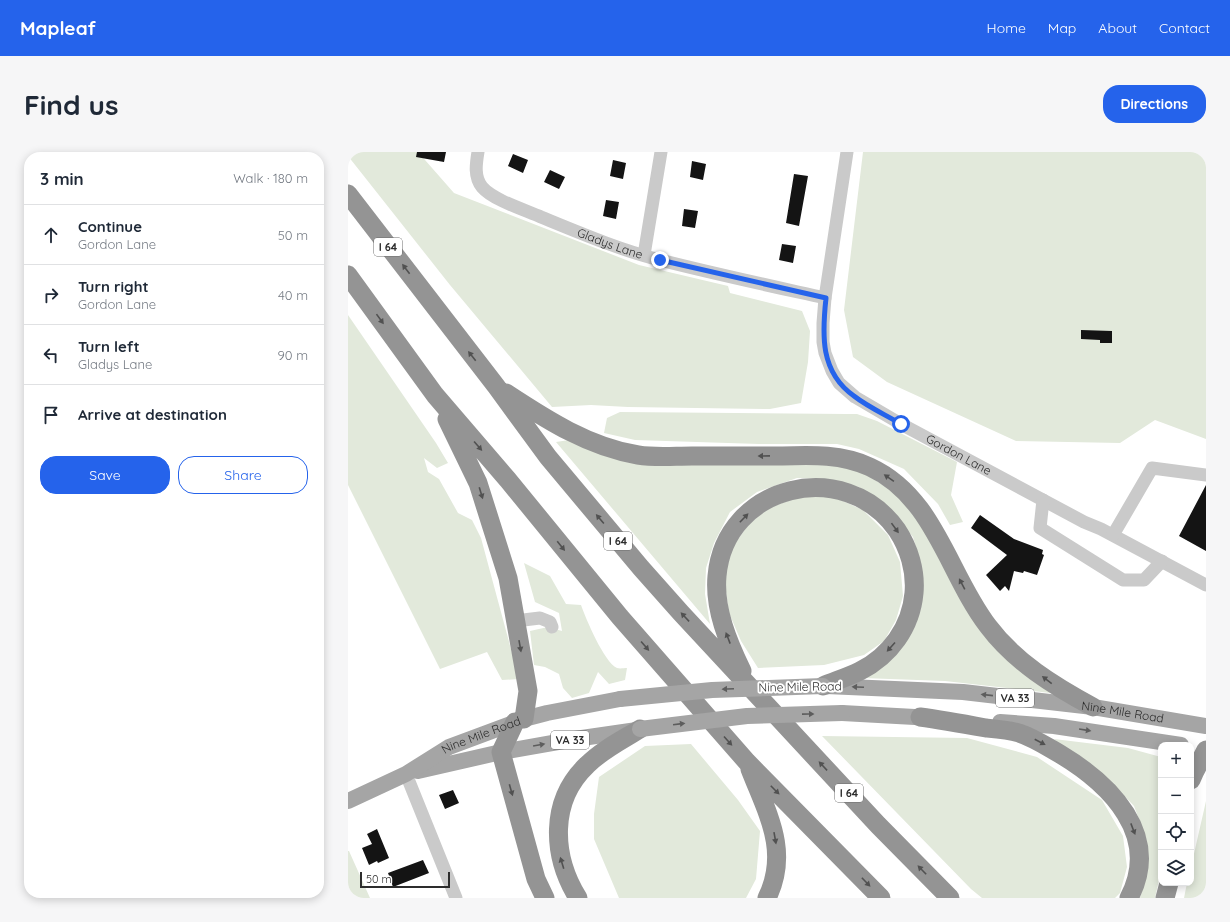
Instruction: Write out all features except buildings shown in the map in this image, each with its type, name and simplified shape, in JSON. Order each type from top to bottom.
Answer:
[{"type":"highway","name":"I 64","points":[[348,194],[548,456],[641,568],[873,819],[950,898]]},
{"type":"highway","points":[[348,276],[435,395],[512,485],[620,617],[747,762],[881,898]]},
{"type":"highway","points":[[496,386],[562,428],[581,438],[622,452],[654,456],[820,455],[853,460],[871,467],[895,482],[915,500],[930,523],[971,602],[994,634],[1018,658],[1032,669],[1060,689],[1093,707]]},
{"type":"highway","points":[[435,395],[478,483],[508,578],[528,691],[520,720],[501,752],[536,879],[545,898]]},
{"type":"highway","points":[[750,686],[735,656],[720,615],[716,589],[717,574],[721,556],[731,534],[745,517],[755,508],[788,491],[814,487],[836,489],[848,493],[863,500],[882,513],[901,536],[912,562],[914,577],[913,600],[910,614],[903,630],[895,642],[870,665],[823,686]]},
{"type":"highway","points":[[920,717],[1018,733],[1038,741],[1073,762],[1100,782],[1125,811],[1136,834],[1138,868],[1136,882],[1129,898]]},
{"type":"highway","points":[[578,898],[568,880],[559,853],[558,825],[563,803],[572,784],[585,766],[610,746],[640,729]]},
{"type":"highway","points":[[1192,778],[1206,749]]},
{"type":"highway","points":[[747,762],[771,820],[777,847],[774,881],[767,898]]},
{"type":"highway","points":[[1165,898],[1168,886]]},
{"type":"main road","name":"Nine Mile Road","points":[[348,801],[406,774],[449,747],[520,720],[547,713],[620,699],[712,690],[823,686],[963,692],[1093,707],[1206,726]]},
{"type":"main road","name":"Nine Mile Road","points":[[406,774],[501,752],[575,739],[640,729],[747,716],[842,713],[920,717],[1054,726],[1161,742]]},
{"type":"main road","points":[[1194,747],[1206,749]]},
{"type":"street","name":"Gladys Lane","points":[[478,152],[476,165],[478,178],[481,185],[493,196],[523,210],[592,238],[660,260],[826,298]]},
{"type":"street","points":[[644,255],[661,152]]},
{"type":"street","name":"Gordon Lane","points":[[847,152],[823,323],[823,342],[825,353],[832,371],[847,391],[901,424],[1084,522],[1113,535],[1206,585]]},
{"type":"street","points":[[1113,535],[1152,468],[1206,475]]},
{"type":"street","points":[[1043,500],[1040,528],[1123,580],[1144,580],[1162,561]]},
{"type":"street","points":[[515,621],[540,618],[550,622],[552,627]]},
{"type":"street","points":[[406,774],[456,898]]},
{"type":"shaded area","points":[[348,152],[418,152],[454,193],[639,265],[728,286],[730,293],[802,311],[810,331],[808,362],[801,403],[770,409],[591,405],[552,407],[450,285],[348,156]]},
{"type":"shaded area","points":[[863,152],[1206,152],[1206,439],[1155,420],[1120,443],[1016,441],[887,382],[853,357],[844,310]]},
{"type":"shaded area","points":[[348,315],[436,443],[448,463],[437,468],[424,458],[428,472],[439,479],[458,513],[472,520],[481,538],[519,679],[502,680],[487,652],[440,669],[348,485]]},
{"type":"shaded area","points":[[620,412],[857,414],[877,421],[957,462],[951,495],[963,522],[950,525],[938,504],[904,469],[859,449],[837,444],[759,444],[635,440],[604,433],[607,418]]},
{"type":"shaded area","points":[[569,440],[820,463],[845,466],[866,474],[892,491],[912,511],[1050,693],[945,681],[862,678],[916,624],[922,602],[922,568],[913,537],[893,513],[859,487],[822,479],[797,478],[757,492],[730,512],[714,543],[706,568],[705,594],[710,624],[556,442]]},
{"type":"shaded area","points":[[801,496],[832,496],[863,510],[888,535],[900,562],[903,596],[896,620],[884,641],[864,655],[824,665],[758,668],[741,641],[729,613],[724,577],[732,548],[748,525],[769,508]]},
{"type":"shaded area","points":[[524,563],[550,576],[566,604],[581,605],[596,640],[607,658],[617,668],[627,668],[625,680],[609,684],[598,672],[589,693],[572,698],[563,688],[559,674],[545,667],[534,665],[530,631],[548,627],[562,631],[559,613],[535,602]]},
{"type":"shaded area","points":[[822,736],[967,738],[1037,757],[1102,800],[1123,836],[1127,867],[1120,893],[1115,898],[982,898],[971,889]]},
{"type":"shaded area","points":[[1054,739],[1128,748],[1158,756],[1158,884],[1155,898],[1140,898],[1148,868],[1146,838],[1134,806],[1113,784],[1061,746]]},
{"type":"shaded area","points":[[691,744],[738,800],[760,831],[756,879],[746,898],[619,898],[594,839],[594,814],[599,777],[645,746]]},
{"type":"shaded area","points":[[1206,801],[1206,898],[1184,898],[1186,886],[1194,886],[1194,854]]},
{"type":"shaded area","points":[[349,851],[370,898],[348,898]]},
{"type":"route","points":[[660,260],[826,298],[823,323],[823,342],[829,366],[839,382],[847,391],[901,424]]}]
